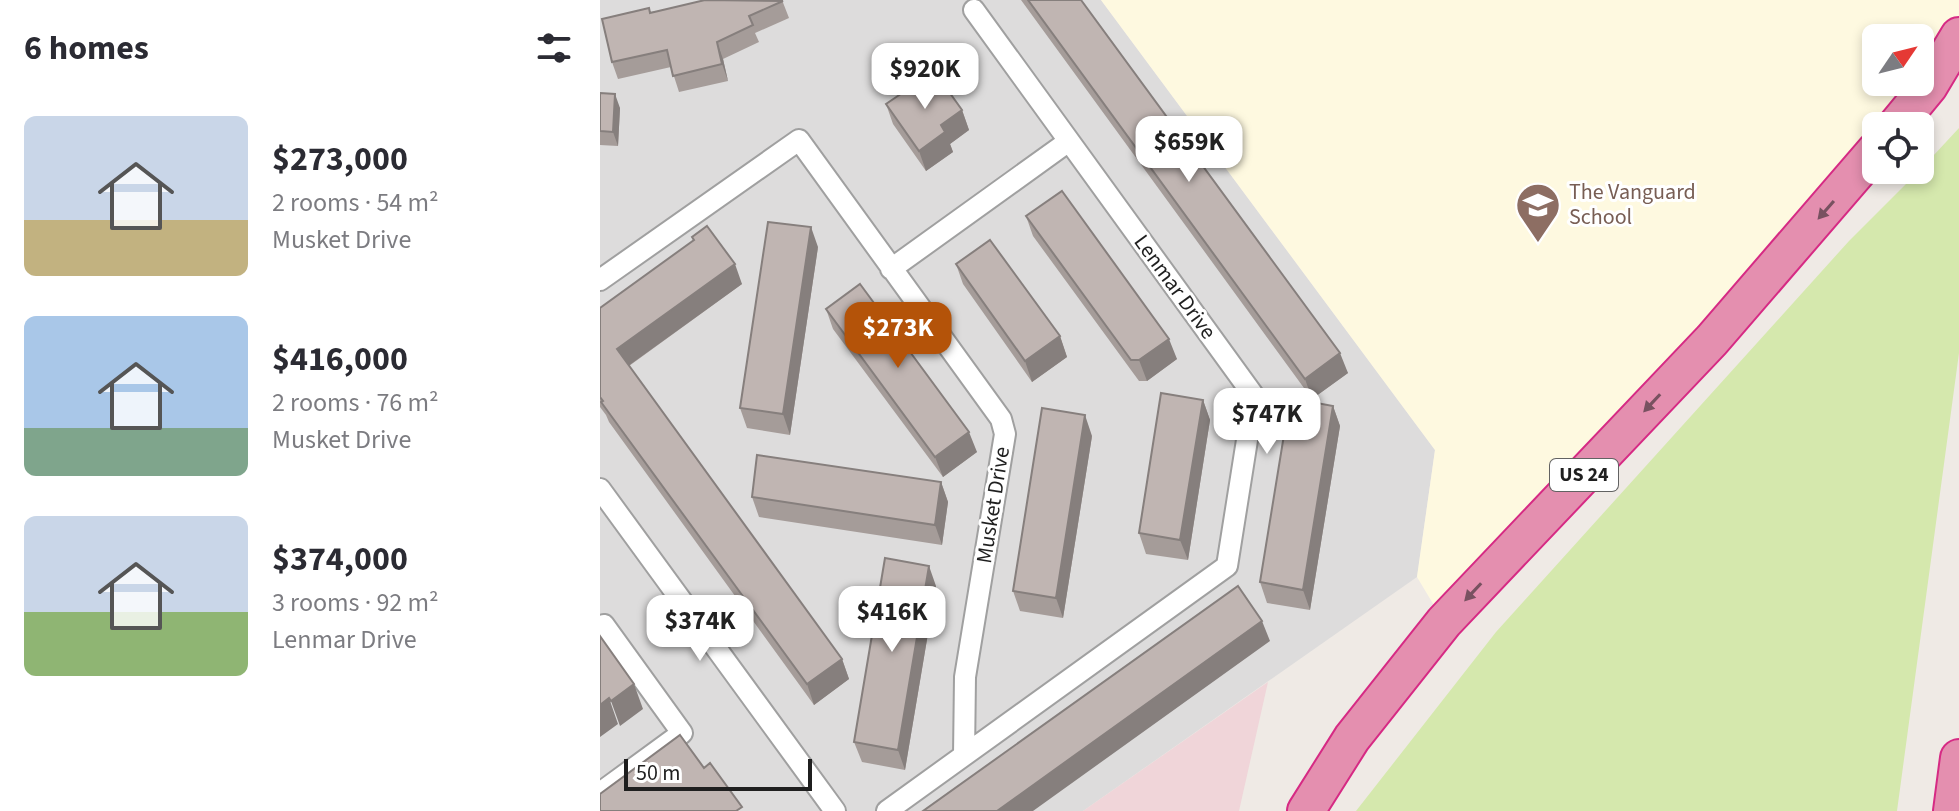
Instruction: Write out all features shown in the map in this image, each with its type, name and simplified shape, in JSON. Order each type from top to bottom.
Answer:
[{"type":"highway","points":[[1908,112],[1929,86],[1959,36]]},
{"type":"highway","name":"US 24","points":[[1306,811],[1352,738],[1444,622],[1712,340],[1862,166]]},
{"type":"highway","points":[[1952,811],[1959,758]]},
{"type":"street","name":"Lenmar Drive","points":[[887,811],[1227,566],[1254,396],[974,10]]},
{"type":"street","points":[[600,280],[799,140],[891,269],[1069,141]]},
{"type":"street","name":"Musket Drive","points":[[891,269],[1001,419],[1005,434],[965,677],[964,755]]},
{"type":"street","points":[[600,489],[835,811]]},
{"type":"street","points":[[600,628],[604,625],[682,733],[600,793]]},
{"type":"shaded area","points":[[600,0],[1101,0],[1435,450],[1417,577],[1083,811],[600,811]]},
{"type":"shaded area","name":"The Vanguard School","points":[[1101,0],[1959,0],[1959,30],[1934,68],[1934,24],[1862,24],[1862,96],[1915,96],[1904,112],[1862,112],[1862,163],[1444,622],[1417,577],[1435,450]]},
{"type":"shaded area","points":[[1268,682],[1239,811],[1083,811]]},
{"type":"green space","points":[[1959,128],[1959,353],[1897,811],[1356,811],[1496,632],[1849,241],[1906,184],[1934,184],[1934,155]]},
{"type":"building","points":[[705,0],[783,1],[749,16],[753,25],[717,42],[722,64],[673,76],[667,50],[612,62],[602,19],[649,8],[650,13]]},
{"type":"building","points":[[1028,0],[1081,0],[1340,353],[1305,379]]},
{"type":"building","points":[[937,75],[962,110],[941,125],[945,132],[919,151],[886,104],[911,87],[914,91]]},
{"type":"building","points":[[600,93],[615,94],[613,132],[600,131]]},
{"type":"building","points":[[1062,191],[1169,339],[1139,360],[1131,360],[1026,216]]},
{"type":"building","points":[[768,222],[811,227],[783,414],[740,408]]},
{"type":"building","points":[[707,226],[735,264],[617,349],[842,659],[807,684],[601,402],[600,308],[694,240],[692,237]]},
{"type":"building","points":[[990,240],[1060,336],[1025,361],[956,264]]},
{"type":"building","points":[[860,284],[969,432],[935,457],[826,309]]},
{"type":"building","points":[[1161,393],[1203,400],[1180,540],[1139,533]]},
{"type":"building","points":[[1290,398],[1333,406],[1303,590],[1260,582]]},
{"type":"building","points":[[1042,408],[1085,415],[1056,598],[1013,591]]},
{"type":"building","points":[[757,455],[941,482],[935,525],[752,497]]},
{"type":"building","points":[[885,558],[929,566],[898,750],[854,742]]},
{"type":"building","points":[[1238,586],[1262,621],[997,811],[923,811]]},
{"type":"building","points":[[600,636],[634,684],[600,705]]},
{"type":"building","points":[[680,735],[704,768],[710,763],[742,807],[736,811],[600,811],[600,794]]},
{"type":"place","name":"The Vanguard School","points":[[1538,244]]}]
